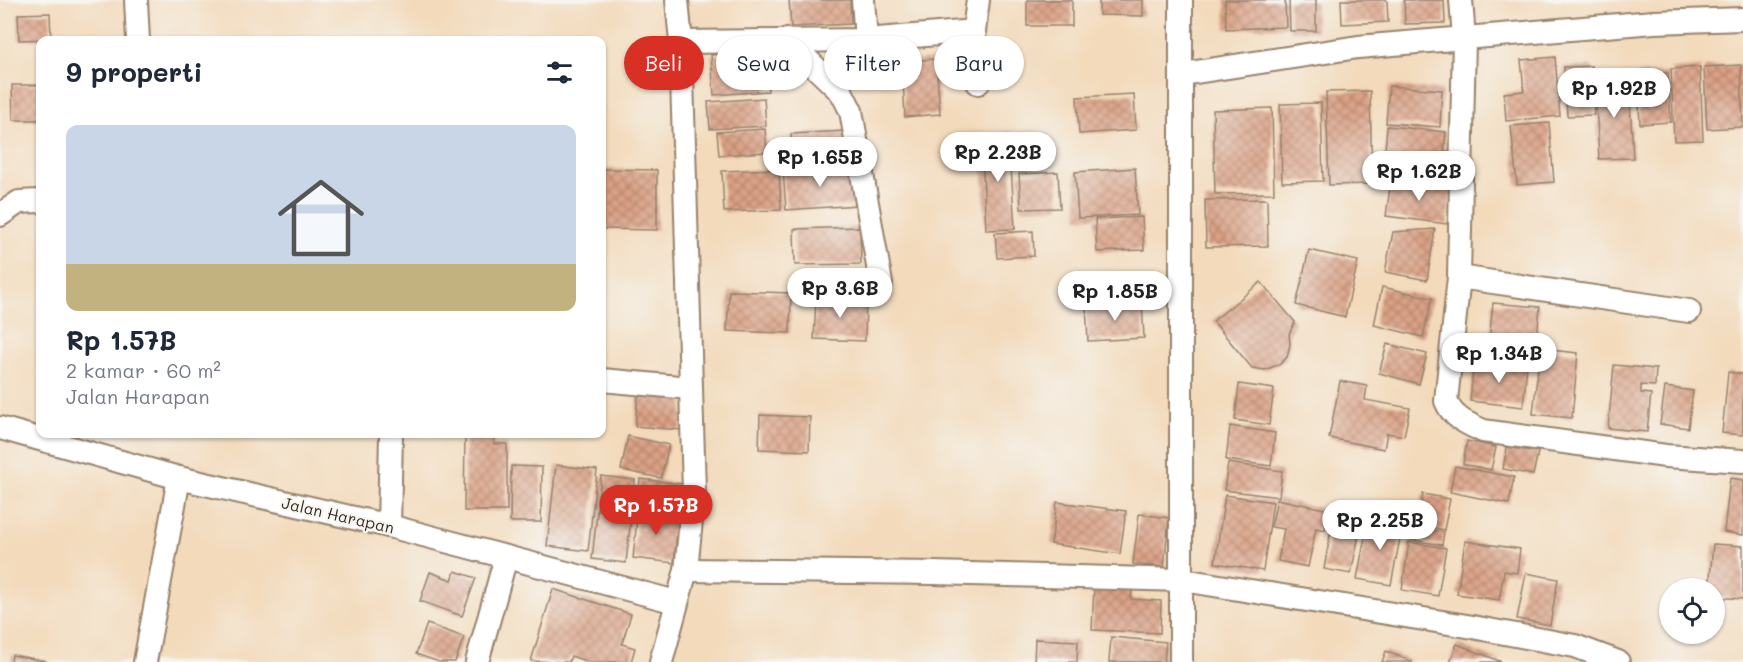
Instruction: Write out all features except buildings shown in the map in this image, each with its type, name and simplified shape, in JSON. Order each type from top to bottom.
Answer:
[{"type":"street","points":[[136,0],[138,36]]},
{"type":"street","points":[[677,0],[680,36]]},
{"type":"street","points":[[863,0],[866,36]]},
{"type":"street","points":[[974,36],[978,0]]},
{"type":"street","points":[[1181,0],[1183,74],[1181,662]]},
{"type":"street","points":[[1461,0],[1464,38],[1459,277],[1446,401],[1450,412],[1461,421],[1483,430],[1505,434],[1666,456],[1743,461]]},
{"type":"street","points":[[1183,74],[1358,47],[1654,22],[1743,19]]},
{"type":"street","points":[[914,36],[974,31]]},
{"type":"street","points":[[812,64],[842,93],[851,111],[881,283]]},
{"type":"street","points":[[661,662],[686,570],[694,491],[682,90]]},
{"type":"street","points":[[0,215],[19,202],[36,201]]},
{"type":"street","points":[[1459,277],[1689,311]]},
{"type":"street","points":[[606,380],[690,388]]},
{"type":"street","name":"Jalan Harapan","points":[[0,428],[179,478],[389,526],[676,602]]},
{"type":"street","points":[[389,526],[391,438]]},
{"type":"street","points":[[144,662],[179,478]]},
{"type":"street","points":[[477,662],[506,558]]},
{"type":"street","points":[[686,570],[934,573],[1183,580],[1575,646],[1618,662]]}]
